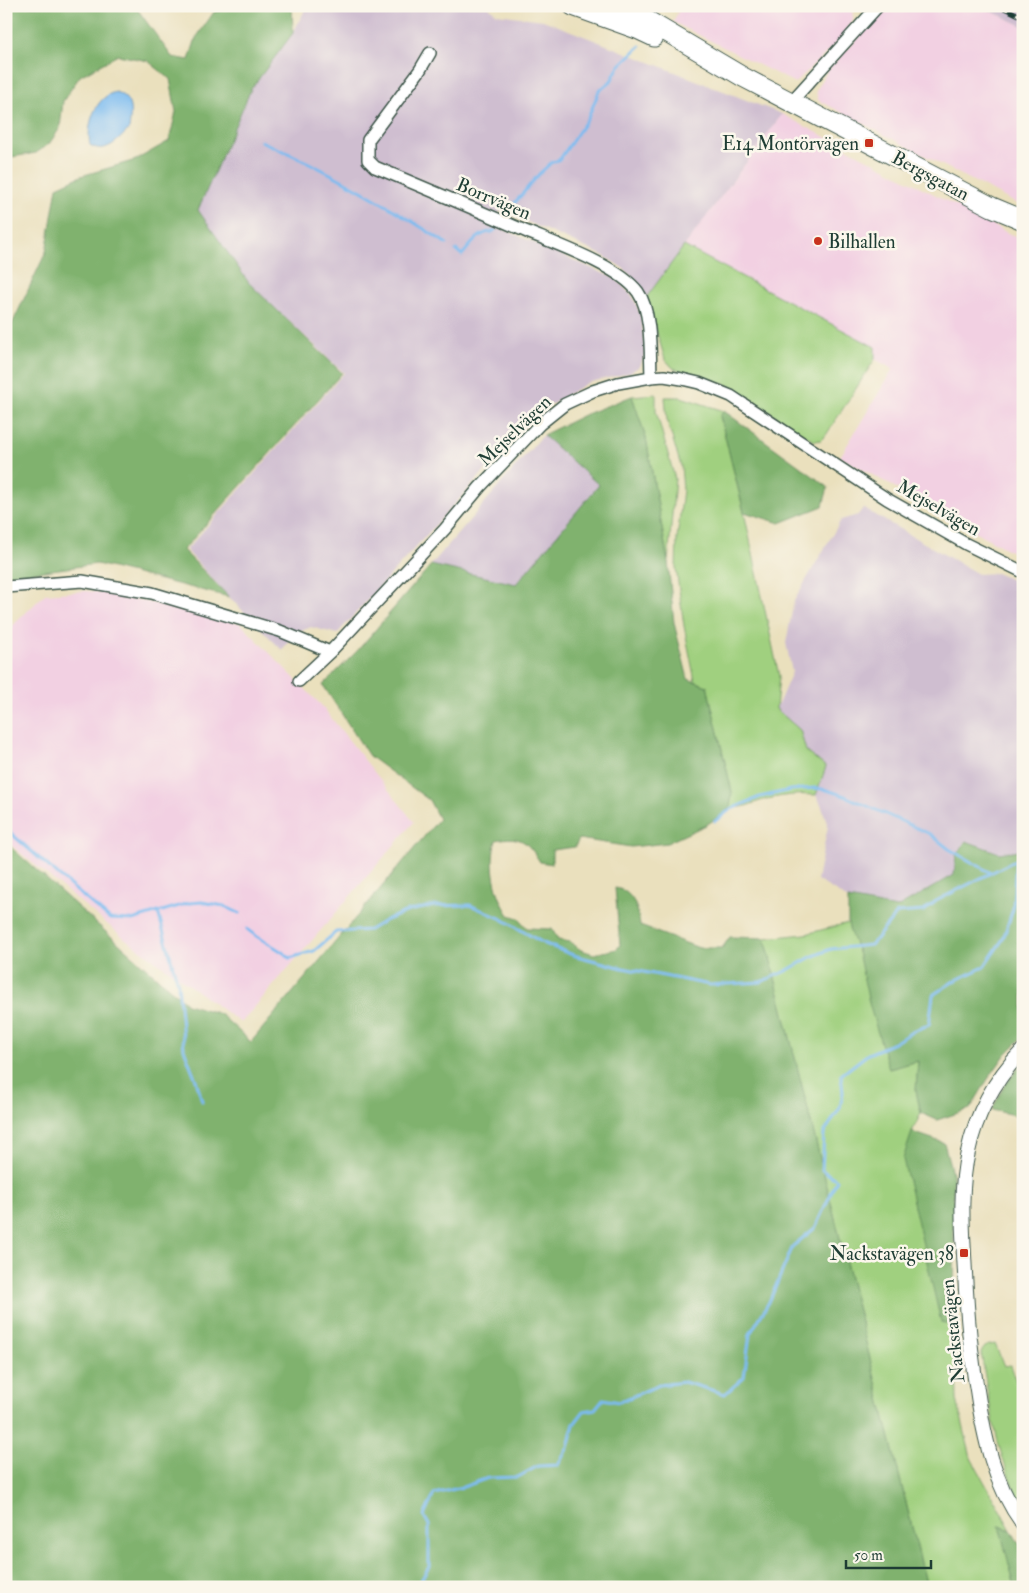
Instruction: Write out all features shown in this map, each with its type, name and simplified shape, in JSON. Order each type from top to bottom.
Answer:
[{"type":"highway","points":[[573,6],[637,29],[719,68],[743,77]]},
{"type":"highway","points":[[623,6],[743,77]]},
{"type":"highway","name":"Bergsgatan","points":[[743,77],[992,207],[1023,220]]},
{"type":"highway","name":"Bergsgatan","points":[[992,207],[1023,229]]},
{"type":"street","points":[[791,102],[878,6]]},
{"type":"street","name":"Borrvägen","points":[[430,53],[420,70],[368,140],[368,160],[375,167],[576,252],[628,280],[644,303],[649,335],[651,377]]},
{"type":"street","name":"Mejselvägen","points":[[299,681],[330,652],[540,424],[565,404],[593,390],[651,377],[664,376],[682,379],[731,396],[887,499],[966,544],[1023,572]]},
{"type":"street","points":[[6,588],[82,581],[152,594],[280,631],[330,652]]},
{"type":"street","name":"Nackstavägen","points":[[1023,1050],[996,1082],[974,1128],[968,1152],[962,1206],[969,1340],[987,1448],[1001,1488],[1023,1524]]},
{"type":"shaded area","points":[[307,6],[488,6],[497,14],[543,20],[782,114],[646,298],[640,286],[623,268],[602,255],[501,210],[492,224],[616,279],[633,297],[641,316],[643,333],[645,354],[640,366],[629,373],[587,383],[537,413],[337,634],[311,627],[294,634],[282,650],[229,597],[186,550],[344,373],[249,283],[198,210],[251,89],[293,33]]},
{"type":"shaded area","points":[[681,6],[852,6],[853,20],[844,36],[795,83],[673,22]]},
{"type":"shaded area","points":[[889,6],[980,6],[1023,26],[1023,207],[818,100],[816,91],[830,67]]},
{"type":"shaded area","points":[[980,6],[1023,6],[1023,26]]},
{"type":"shaded area","points":[[782,114],[1023,241],[1023,558],[840,457],[893,369],[679,253]]},
{"type":"shaded area","points":[[543,435],[599,485],[516,585],[431,565]]},
{"type":"shaded area","points":[[863,508],[978,574],[996,573],[1023,585],[1023,849],[999,853],[966,841],[956,855],[954,875],[897,908],[848,899],[817,880],[828,826],[816,795],[825,767],[806,751],[800,730],[776,709],[792,672],[786,643],[794,601],[841,520],[858,515]]},
{"type":"shaded area","points":[[86,591],[108,593],[240,623],[321,705],[414,822],[241,1023],[123,937],[6,841],[6,632],[45,594]]},
{"type":"green space","points":[[6,6],[135,6],[172,57],[189,60],[196,38],[214,12],[244,6],[292,6],[293,33],[251,89],[198,210],[249,283],[342,373],[183,550],[229,597],[97,564],[6,576],[6,337],[46,252],[57,187],[81,176],[136,160],[169,141],[176,112],[170,79],[148,61],[118,55],[80,76],[63,101],[60,128],[49,144],[36,153],[6,158]]},
{"type":"green space","points":[[684,246],[875,347],[875,359],[821,440],[814,441],[727,385],[673,368],[665,359],[646,298]]},
{"type":"green space","points":[[656,394],[656,411],[675,479],[668,562],[646,438],[632,396]]},
{"type":"green space","points":[[632,396],[646,438],[668,562],[674,623],[688,679],[707,686],[732,792],[730,807],[706,825],[667,843],[631,847],[579,839],[575,847],[552,850],[552,864],[540,862],[523,841],[512,838],[496,840],[493,869],[497,889],[509,915],[518,918],[527,928],[552,929],[558,940],[570,942],[581,950],[594,954],[617,949],[620,945],[615,888],[627,893],[631,897],[638,913],[640,926],[699,948],[722,948],[730,937],[765,938],[927,1587],[6,1587],[6,843],[187,1004],[220,1014],[251,1042],[439,819],[429,800],[369,756],[323,685],[358,650],[431,565],[516,584],[599,485],[543,435],[586,414]]},
{"type":"green space","points":[[665,397],[681,397],[724,411],[720,416],[744,512],[779,676],[776,709],[800,730],[806,751],[826,767],[816,795],[786,796],[735,808],[730,807],[732,792],[707,686],[695,681],[684,626],[676,568],[677,538],[683,490],[681,466],[667,421]]},
{"type":"green space","points":[[724,411],[828,487],[823,506],[780,523],[744,512],[720,416]]},
{"type":"green space","points":[[966,841],[999,853],[1023,849],[1023,1037],[1005,1055],[970,1109],[937,1120],[921,1113],[916,1091],[918,1061],[889,1069],[870,1007],[858,952],[850,932],[848,899],[897,908],[954,875],[956,855]]},
{"type":"green space","points":[[848,923],[858,952],[889,1069],[918,1061],[916,1091],[921,1113],[912,1132],[941,1322],[955,1325],[957,1400],[971,1458],[1011,1530],[1000,1526],[1015,1587],[927,1587],[765,938],[806,934]]},
{"type":"green space","points":[[1023,1063],[1023,1117],[992,1110],[1004,1086]]},
{"type":"green space","points":[[912,1132],[944,1143],[953,1177],[955,1325],[941,1322],[903,1159]]},
{"type":"green space","points":[[995,1344],[1004,1366],[1011,1365],[1023,1402],[1023,1508],[1014,1489],[1001,1451],[981,1352],[986,1346]]},
{"type":"green space","points":[[999,1526],[1011,1530],[1023,1550],[1023,1587],[1015,1587]]},
{"type":"water","points":[[116,92],[126,98],[129,103],[131,112],[129,129],[111,145],[96,148],[90,145],[89,129],[91,121],[97,106],[103,99]]},
{"type":"waterway","points":[[655,16],[656,6]]},
{"type":"waterway","points":[[508,211],[540,173],[551,163],[560,159],[588,118],[599,91],[611,81],[619,66],[640,46]]},
{"type":"waterway","points":[[261,141],[343,181],[396,211],[447,244]]},
{"type":"waterway","points":[[456,250],[462,255],[479,237],[495,230]]},
{"type":"waterway","points":[[715,821],[731,809],[760,797],[791,790],[815,788],[827,790],[845,796],[930,834],[949,849],[991,873]]},
{"type":"waterway","points":[[6,829],[110,919],[132,920],[189,903],[202,902],[224,906],[239,913]]},
{"type":"waterway","points":[[417,1587],[429,1567],[429,1525],[424,1516],[434,1494],[463,1487],[488,1478],[518,1477],[538,1466],[558,1465],[568,1447],[574,1424],[584,1411],[595,1409],[603,1399],[619,1402],[659,1385],[684,1382],[725,1394],[744,1377],[750,1334],[769,1302],[793,1246],[815,1228],[837,1180],[822,1170],[824,1133],[840,1108],[843,1092],[841,1075],[868,1054],[929,1025],[933,995],[954,981],[984,967],[1003,939],[1013,909],[1016,860],[1023,855]]},
{"type":"waterway","points":[[247,929],[290,958],[314,951],[336,932],[369,930],[386,920],[408,911],[434,906],[470,905],[502,919],[543,943],[573,955],[623,968],[710,985],[761,982],[831,949],[871,945],[897,913],[924,911],[936,901],[1016,860]]},
{"type":"waterway","points":[[158,912],[178,984],[184,1049],[202,1101]]},
{"type":"railway","points":[[1000,6],[1023,17]]},
{"type":"railway","points":[[1019,6],[1023,8]]},
{"type":"place","name":"E14 Montörvägen","points":[[869,143]]},
{"type":"place","name":"Bilhallen","points":[[818,241]]},
{"type":"place","name":"Nackstavägen 38","points":[[964,1253]]}]
